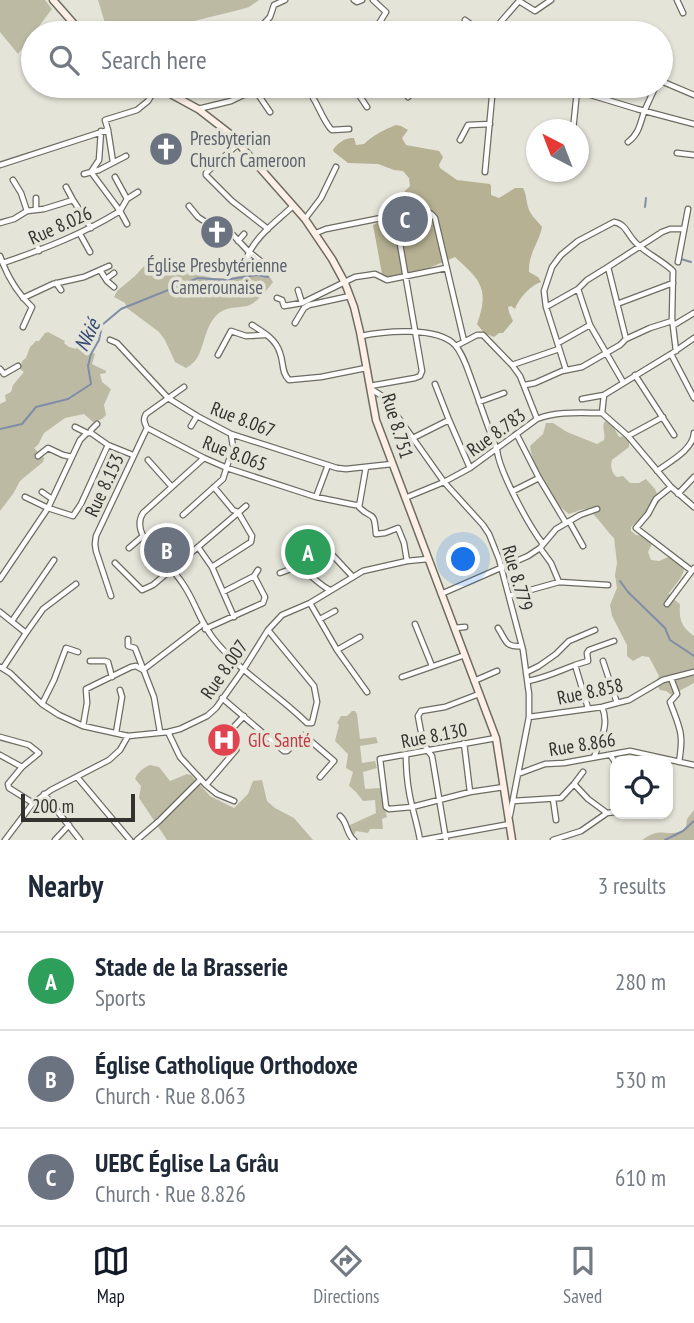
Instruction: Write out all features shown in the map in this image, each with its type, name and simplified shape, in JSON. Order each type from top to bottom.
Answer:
[{"type":"main road","points":[[53,0],[71,21]]},
{"type":"main road","name":"Rue 8.751","points":[[178,98],[198,109],[239,143],[316,233],[345,283],[360,337],[376,420],[496,737],[512,840]]},
{"type":"street","points":[[268,21],[274,5],[285,0]]},
{"type":"street","points":[[354,0],[362,0]]},
{"type":"street","points":[[373,0],[386,12],[381,21]]},
{"type":"street","points":[[502,21],[519,1],[535,10],[551,0]]},
{"type":"street","points":[[677,0],[683,13]]},
{"type":"street","points":[[673,86],[694,94]]},
{"type":"street","points":[[91,172],[99,160],[105,120],[136,110],[151,98]]},
{"type":"street","points":[[198,109],[237,98]]},
{"type":"street","points":[[260,98],[270,113]]},
{"type":"street","points":[[314,98],[321,115],[332,130],[349,129]]},
{"type":"street","points":[[360,98],[366,107]]},
{"type":"street","points":[[485,172],[492,98]]},
{"type":"street","points":[[574,119],[577,98]]},
{"type":"street","points":[[607,98],[694,124]]},
{"type":"street","points":[[628,142],[638,132],[651,98]]},
{"type":"street","points":[[460,140],[468,125],[490,124]]},
{"type":"street","points":[[105,131],[115,174],[127,199]]},
{"type":"street","points":[[0,165],[105,131]]},
{"type":"street","points":[[239,143],[205,175],[232,201],[268,229]]},
{"type":"street","points":[[677,153],[694,155]]},
{"type":"street","points":[[84,174],[125,156]]},
{"type":"street","points":[[305,219],[321,198],[336,167]]},
{"type":"street","name":"Rue 8.026","points":[[2,263],[80,233],[120,211],[91,172]]},
{"type":"street","points":[[13,180],[27,211]]},
{"type":"street","name":"Rue 8.026","points":[[65,187],[91,228]]},
{"type":"street","points":[[127,224],[120,211],[127,199],[138,192]]},
{"type":"street","points":[[36,198],[36,210]]},
{"type":"street","points":[[0,223],[27,211],[73,200]]},
{"type":"street","points":[[246,260],[248,251],[294,205]]},
{"type":"street","points":[[190,206],[210,225],[230,233],[263,263]]},
{"type":"street","points":[[678,262],[688,209]]},
{"type":"street","points":[[316,233],[416,211],[432,214],[464,341]]},
{"type":"street","points":[[370,387],[420,376],[422,371],[396,215]]},
{"type":"street","points":[[566,370],[546,307],[544,291],[552,267],[561,255],[578,241],[608,224],[619,222],[636,244],[673,271],[671,307],[676,351]]},
{"type":"street","points":[[205,235],[210,225]]},
{"type":"street","points":[[546,307],[578,289],[587,280],[662,232],[694,227]]},
{"type":"street","points":[[80,233],[90,252]]},
{"type":"street","points":[[238,241],[244,234]]},
{"type":"street","points":[[34,238],[39,251]]},
{"type":"street","points":[[0,256],[13,284],[32,307],[23,327]]},
{"type":"street","points":[[23,298],[57,283],[80,278],[109,266]]},
{"type":"street","points":[[608,267],[626,339]]},
{"type":"street","points":[[277,298],[281,299],[285,306],[302,303],[355,276],[375,274],[387,280],[446,268]]},
{"type":"street","points":[[100,270],[114,287]]},
{"type":"street","points":[[106,279],[114,273]]},
{"type":"street","points":[[57,283],[61,290]]},
{"type":"street","points":[[617,304],[673,283]]},
{"type":"street","points":[[578,289],[590,325],[623,382]]},
{"type":"street","points":[[298,290],[302,303]]},
{"type":"street","points":[[295,323],[304,308],[309,305],[350,296]]},
{"type":"street","points":[[525,386],[566,370],[582,367],[626,339],[694,313]]},
{"type":"street","points":[[252,325],[273,340],[281,353],[284,375],[289,380],[366,368]]},
{"type":"street","points":[[512,365],[558,346],[590,325]]},
{"type":"street","points":[[218,355],[231,331],[246,336],[267,335]]},
{"type":"street","points":[[360,337],[385,332],[427,332],[456,346],[466,365],[498,458],[559,582]]},
{"type":"street","points":[[456,346],[477,335],[483,335],[512,365],[525,386],[537,419]]},
{"type":"street","points":[[582,399],[604,394],[671,355],[694,338]]},
{"type":"street","name":"Rue 8.067","points":[[110,340],[117,343],[168,398],[231,434],[345,469],[392,464]]},
{"type":"street","points":[[671,355],[694,396]]},
{"type":"street","points":[[0,369],[5,374],[18,366]]},
{"type":"street","points":[[635,375],[674,435]]},
{"type":"street","points":[[435,384],[470,468]]},
{"type":"street","points":[[147,428],[144,423],[146,414],[184,387]]},
{"type":"street","name":"Rue 8.779","points":[[370,387],[382,396],[444,482],[477,518],[489,534],[496,550],[522,646],[528,681],[529,717],[509,815]]},
{"type":"street","points":[[479,402],[504,393]]},
{"type":"street","points":[[604,394],[602,413],[628,436],[671,487],[694,507]]},
{"type":"street","name":"Rue 8.783","points":[[405,498],[470,468],[537,419],[559,414],[602,413]]},
{"type":"street","points":[[191,426],[197,416]]},
{"type":"street","points":[[628,436],[663,417]]},
{"type":"street","points":[[412,438],[449,420]]},
{"type":"street","points":[[0,579],[48,508],[78,443],[97,424]]},
{"type":"street","points":[[75,427],[133,455]]},
{"type":"street","name":"Rue 8.153","points":[[111,596],[95,544],[101,525],[147,428]]},
{"type":"street","name":"Rue 8.065","points":[[147,428],[227,468],[316,497],[359,505]]},
{"type":"street","points":[[657,471],[689,447],[694,440],[694,433]]},
{"type":"street","points":[[183,514],[223,479],[233,447],[231,434]]},
{"type":"street","points":[[517,435],[539,478],[583,546]]},
{"type":"street","points":[[25,497],[70,516],[75,514],[108,445]]},
{"type":"street","points":[[38,456],[47,447],[72,457]]},
{"type":"street","points":[[204,458],[143,513],[139,526],[189,593],[204,627],[219,645],[243,670],[307,723],[312,723],[317,702],[314,686],[268,630]]},
{"type":"street","points":[[148,460],[172,487]]},
{"type":"street","points":[[316,497],[328,465]]},
{"type":"street","points":[[366,467],[360,509],[375,519],[376,534],[398,528],[407,561]]},
{"type":"street","points":[[678,494],[694,477]]},
{"type":"street","points":[[513,491],[539,478]]},
{"type":"street","points":[[212,567],[251,542],[252,536],[238,512],[233,510],[214,487]]},
{"type":"street","points":[[667,604],[693,569],[636,528],[656,499],[671,487]]},
{"type":"street","points":[[42,492],[52,499]]},
{"type":"street","points":[[115,563],[142,590],[153,585],[246,506]]},
{"type":"street","points":[[441,594],[528,556],[542,546],[556,529],[580,514],[597,509]]},
{"type":"street","points":[[129,548],[144,536]]},
{"type":"street","points":[[150,544],[157,537]]},
{"type":"street","points":[[198,547],[212,567],[234,617]]},
{"type":"street","points":[[325,547],[353,577]]},
{"type":"street","name":"Rue 8.007","points":[[1,668],[42,704],[83,726],[128,736],[168,732],[207,716],[243,670],[268,630],[282,615],[310,603],[363,571],[428,559]]},
{"type":"street","points":[[12,621],[54,560]]},
{"type":"street","points":[[280,573],[299,566],[331,590]]},
{"type":"street","points":[[223,592],[254,576],[258,569]]},
{"type":"street","points":[[143,670],[204,627],[263,603],[265,597],[254,576]]},
{"type":"street","points":[[509,596],[559,582],[608,585]]},
{"type":"street","points":[[1,668],[43,608],[76,584]]},
{"type":"street","points":[[310,603],[337,650],[367,692]]},
{"type":"street","points":[[320,619],[335,611]]},
{"type":"street","points":[[0,612],[26,634]]},
{"type":"street","points":[[415,624],[432,666]]},
{"type":"street","points":[[454,628],[465,627]]},
{"type":"street","points":[[498,628],[508,645],[522,646]]},
{"type":"street","points":[[527,672],[556,654],[569,641],[595,630]]},
{"type":"street","points":[[337,650],[360,636]]},
{"type":"street","points":[[128,639],[128,646],[135,649],[154,697],[160,732]]},
{"type":"street","points":[[528,681],[547,678],[553,673],[588,661],[589,650],[614,641]]},
{"type":"street","points":[[42,704],[66,648],[78,652]]},
{"type":"street","points":[[402,677],[465,655]]},
{"type":"street","points":[[90,661],[108,662],[112,677]]},
{"type":"street","points":[[603,662],[617,703]]},
{"type":"street","points":[[575,665],[587,708]]},
{"type":"street","points":[[83,726],[87,703],[86,689],[131,667],[136,666],[143,670]]},
{"type":"street","points":[[474,681],[497,671]]},
{"type":"street","name":"Rue 8.858","points":[[529,717],[617,703],[663,680],[694,672]]},
{"type":"street","points":[[671,678],[677,694],[670,702],[681,729],[679,762]]},
{"type":"street","points":[[116,733],[122,697],[120,690]]},
{"type":"street","points":[[446,838],[432,756],[422,739],[419,713],[479,694]]},
{"type":"street","points":[[222,698],[286,751],[303,735],[306,737],[334,761],[320,776]]},
{"type":"street","points":[[594,757],[604,732],[606,719],[602,707]]},
{"type":"street","points":[[228,733],[244,716]]},
{"type":"street","points":[[168,732],[180,757],[200,780],[217,794],[234,801]]},
{"type":"street","points":[[5,840],[33,803],[44,794],[115,756],[128,736]]},
{"type":"street","points":[[0,737],[29,745],[37,751],[38,755],[22,767],[8,786],[33,803]]},
{"type":"street","name":"Rue 8.130","points":[[412,807],[387,809],[380,759],[496,737]]},
{"type":"street","points":[[464,743],[470,792]]},
{"type":"street","points":[[206,785],[236,750]]},
{"type":"street","name":"Rue 8.866","points":[[611,756],[630,751],[656,756]]},
{"type":"street","points":[[0,755],[22,767]]},
{"type":"street","points":[[406,755],[412,807],[421,840],[446,838],[510,824]]},
{"type":"street","name":"Rue 8.866","points":[[517,774],[545,764],[610,756]]},
{"type":"street","points":[[370,761],[380,759]]},
{"type":"street","name":"Rue 8.866","points":[[673,760],[694,765]]},
{"type":"street","points":[[513,801],[564,796],[583,772]]},
{"type":"street","points":[[77,777],[130,840]]},
{"type":"street","points":[[137,840],[200,780]]},
{"type":"street","points":[[575,784],[588,799],[610,813]]},
{"type":"street","points":[[412,807],[470,792],[505,787]]},
{"type":"street","points":[[44,794],[80,840]]},
{"type":"street","points":[[553,799],[556,820]]},
{"type":"street","points":[[552,840],[584,830],[607,813]]},
{"type":"street","points":[[340,816],[345,820],[349,836],[354,840]]},
{"type":"street","points":[[55,840],[68,825]]},
{"type":"shaded area","points":[[0,0],[45,0],[52,9],[43,21],[21,21],[21,50],[18,54],[0,32]]},
{"type":"shaded area","points":[[98,0],[259,0],[249,7],[194,21],[104,21]]},
{"type":"shaded area","points":[[396,125],[408,130],[402,138],[406,145],[439,151],[443,157],[440,168],[457,180],[490,184],[491,195],[499,198],[515,188],[523,188],[530,212],[542,227],[530,260],[529,272],[541,282],[526,292],[515,309],[508,307],[513,321],[503,333],[494,337],[484,333],[477,324],[483,302],[480,286],[471,272],[455,257],[429,268],[385,278],[382,274],[373,225],[389,220],[400,229],[409,230],[419,225],[419,210],[416,206],[404,205],[400,201],[401,195],[410,186],[409,178],[403,171],[378,164],[348,163],[333,150],[348,138],[354,138],[356,145],[364,144]]},
{"type":"shaded area","points":[[155,259],[163,265],[181,264],[194,274],[213,278],[230,278],[262,271],[268,274],[273,282],[263,295],[250,305],[219,313],[209,327],[195,361],[186,368],[175,362],[159,332],[114,297],[146,264]]},
{"type":"shaded area","points":[[48,332],[76,349],[78,346],[75,340],[83,341],[86,349],[95,354],[92,364],[106,371],[100,374],[102,382],[111,389],[104,405],[106,415],[93,422],[84,414],[65,418],[44,433],[34,448],[44,458],[43,462],[20,481],[0,511],[0,404],[6,401],[5,395],[11,392],[13,385],[24,372],[20,369],[30,347]]},
{"type":"shaded area","points":[[605,421],[612,424],[619,437],[625,436],[629,440],[629,447],[612,460],[614,474],[617,477],[623,476],[630,483],[639,483],[646,479],[655,489],[660,501],[631,527],[631,531],[636,535],[649,536],[653,542],[648,552],[651,560],[659,561],[673,555],[684,568],[669,593],[680,604],[682,622],[694,636],[694,683],[673,696],[660,690],[655,683],[659,676],[649,657],[642,656],[633,661],[627,656],[627,645],[612,616],[610,605],[617,588],[614,538],[589,510],[569,514],[556,502],[535,464],[530,446],[543,434],[546,423],[553,423],[597,444],[604,440]]},
{"type":"shaded area","points":[[303,529],[331,559],[314,575],[286,545]]},
{"type":"shaded area","points":[[352,711],[357,714],[360,739],[376,737],[378,743],[360,746],[362,763],[375,761],[377,768],[363,772],[365,789],[380,788],[387,817],[382,819],[383,829],[370,829],[368,833],[356,831],[353,836],[348,829],[350,825],[376,813],[375,800],[363,801],[349,786],[353,772],[346,768],[348,754],[335,741],[339,725],[337,723],[341,716],[347,716]]},
{"type":"shaded area","points":[[150,765],[159,767],[170,781],[191,775],[210,796],[234,808],[248,794],[253,781],[262,780],[267,801],[294,818],[313,840],[167,840],[139,798],[141,786],[135,779],[141,770]]},
{"type":"shaded area","points":[[694,810],[694,840],[642,840],[658,833],[683,831]]},
{"type":"waterway","points":[[645,207],[646,198]]},
{"type":"waterway","points":[[681,259],[691,262]]},
{"type":"waterway","name":"Nkié","points":[[0,429],[22,424],[36,407],[68,399],[91,384],[88,366],[102,325],[121,309],[198,278],[224,280],[257,275],[268,277]]},
{"type":"waterway","points":[[620,581],[665,628],[670,640],[694,656]]},
{"type":"waterway","points":[[665,840],[683,831],[694,821]]},
{"type":"place","name":"Presbyterian Church Cameroon","points":[[166,149]]},
{"type":"place","name":"UEBC Église La Grâu","points":[[405,219]]},
{"type":"place","name":"Église Presbytérienne Camerounaise","points":[[217,232]]},
{"type":"place","name":"Église Catholique Orthodoxe","points":[[167,550]]},
{"type":"place","name":"Stade de la Brasserie","points":[[308,552]]},
{"type":"place","name":"GIC Santé","points":[[224,740]]}]
